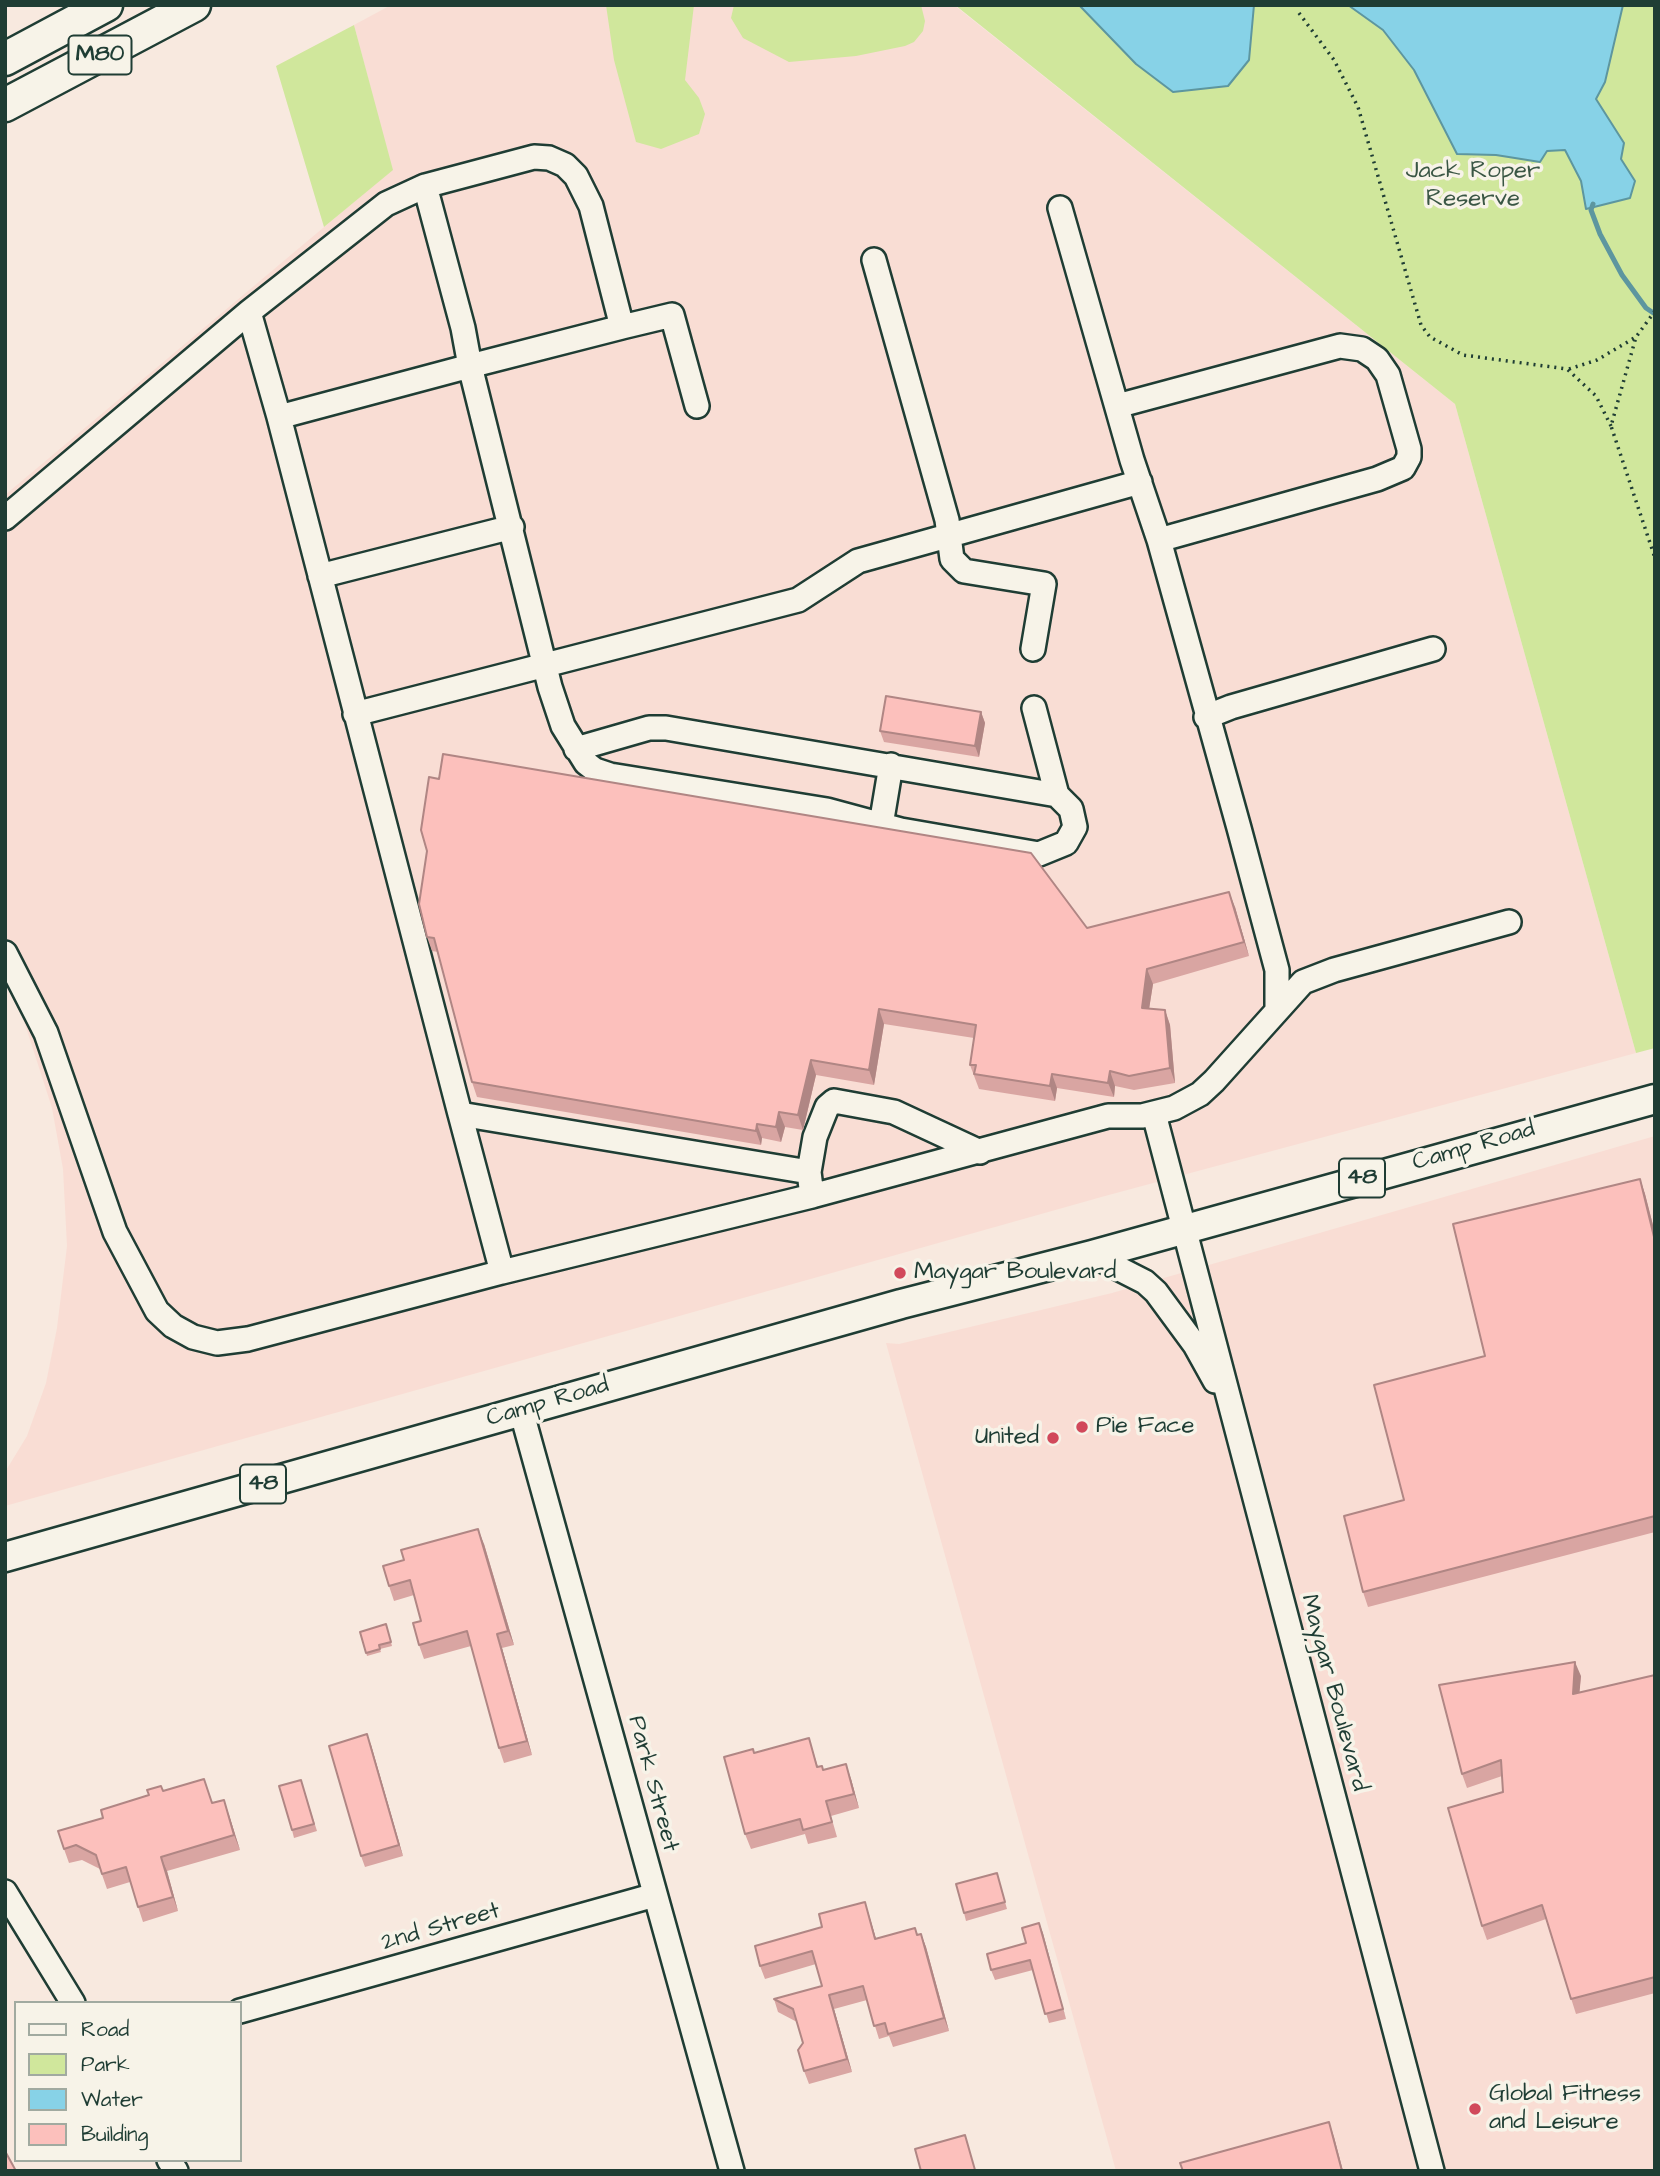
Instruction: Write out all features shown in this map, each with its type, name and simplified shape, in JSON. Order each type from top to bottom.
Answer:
[{"type":"highway","name":"M80","points":[[5,60],[106,5]]},
{"type":"highway","name":"M80","points":[[5,105],[194,5]]},
{"type":"main road","name":"Camp Road","points":[[5,1558],[901,1304],[1092,1255],[1655,1099]]},
{"type":"street","points":[[5,518],[249,312],[386,204],[425,186],[515,159],[549,158],[565,165],[585,189],[622,327]]},
{"type":"street","points":[[425,186],[545,665],[563,726],[576,749],[595,770],[610,775],[827,810],[881,825],[1039,853],[1063,845],[1074,832],[1070,809],[1057,795],[1034,708]]},
{"type":"street","points":[[1060,208],[1159,540],[1277,970],[1278,1008]]},
{"type":"street","points":[[874,260],[942,501],[952,559],[964,571],[1044,584],[1033,649]]},
{"type":"street","points":[[249,312],[279,417],[502,1272]]},
{"type":"street","points":[[279,417],[672,315],[697,406]]},
{"type":"street","points":[[1117,406],[1340,346],[1362,349],[1377,359],[1388,375],[1409,450],[1409,457],[1403,468],[1377,479],[1159,540]]},
{"type":"street","points":[[355,714],[798,600],[858,561],[1140,482]]},
{"type":"street","points":[[320,576],[512,527]]},
{"type":"street","points":[[1206,717],[1231,707],[1433,649]]},
{"type":"street","points":[[576,749],[640,730],[666,728],[1057,795]]},
{"type":"street","points":[[881,825],[891,765]]},
{"type":"street","points":[[5,953],[46,1033],[115,1231],[146,1292],[157,1311],[173,1326],[193,1337],[217,1343],[248,1339],[502,1272],[812,1196],[980,1153],[1108,1116],[1154,1114],[1174,1108],[1200,1094],[1303,982],[1334,970],[1509,922]]},
{"type":"street","points":[[812,1196],[809,1172],[816,1137],[827,1107],[834,1101],[894,1112],[980,1153]]},
{"type":"street","points":[[460,1114],[809,1172]]},
{"type":"street","name":"Maygar Boulevard","points":[[1154,1114],[1432,2171]]},
{"type":"street","points":[[1092,1255],[1145,1282],[1156,1292],[1195,1345],[1231,1412]]},
{"type":"street","name":"Park Street","points":[[522,1410],[732,2171]]},
{"type":"street","points":[[5,1892],[72,2001]]},
{"type":"street","name":"2nd Street","points":[[242,2010],[655,1895]]},
{"type":"path","points":[[1299,13],[1334,60],[1358,107],[1421,326],[1436,341],[1464,355],[1567,369],[1597,360],[1636,337],[1655,311]]},
{"type":"path","points":[[1611,426],[1636,337]]},
{"type":"path","points":[[1567,369],[1596,396],[1611,426],[1655,558]]},
{"type":"shaded area","points":[[391,5],[954,5],[1455,404],[1636,1053],[1105,1196],[5,1506],[5,1472],[27,1436],[46,1383],[57,1328],[67,1246],[63,1169],[52,1108],[22,1015],[5,979],[5,495],[392,170],[354,25]]},
{"type":"shaded area","points":[[1655,1136],[1655,2171],[1116,2171],[886,1343],[899,1344],[1112,1293]]},
{"type":"green space","points":[[606,5],[694,5],[685,80],[699,98],[705,114],[699,134],[661,149],[636,142],[614,60]]},
{"type":"green space","points":[[734,5],[921,5],[925,21],[923,31],[914,42],[905,46],[856,56],[789,62],[743,38],[731,18]]},
{"type":"green space","name":"Jack Roper Reserve","points":[[955,5],[1655,5],[1655,1048],[1636,1053],[1455,404]]},
{"type":"green space","points":[[354,25],[393,170],[324,227],[276,66]]},
{"type":"water","points":[[1079,5],[1254,5],[1249,60],[1228,86],[1173,92],[1136,64]]},
{"type":"water","points":[[1348,5],[1623,5],[1605,82],[1596,99],[1624,143],[1621,159],[1635,181],[1630,198],[1586,209],[1581,181],[1565,150],[1547,151],[1540,162],[1496,155],[1457,154],[1414,70],[1383,30]]},
{"type":"building","points":[[886,696],[981,712],[975,746],[880,731]]},
{"type":"building","points":[[443,754],[1031,853],[1087,928],[1229,892],[1244,942],[1147,969],[1142,1008],[1165,1010],[1170,1068],[1129,1076],[1110,1071],[1108,1083],[1052,1074],[1050,1086],[974,1074],[976,1065],[970,1065],[976,1025],[879,1009],[869,1070],[811,1060],[798,1115],[779,1112],[776,1127],[757,1124],[756,1131],[472,1082],[434,938],[427,937],[419,904],[427,851],[421,830],[429,777],[439,779]]},
{"type":"building","points":[[1640,1179],[1655,1241],[1655,1516],[1363,1592],[1344,1516],[1404,1500],[1374,1385],[1485,1356],[1453,1224]]},
{"type":"building","points":[[478,1529],[508,1631],[497,1634],[527,1741],[499,1748],[467,1631],[419,1645],[413,1623],[421,1621],[410,1580],[389,1586],[383,1566],[404,1560],[401,1550]]},
{"type":"building","points":[[386,1624],[391,1642],[366,1653],[360,1632]]},
{"type":"building","points":[[1575,1662],[1573,1694],[1655,1675],[1655,1977],[1571,1999],[1542,1905],[1482,1926],[1448,1808],[1503,1792],[1501,1760],[1462,1774],[1439,1685]]},
{"type":"building","points":[[367,1734],[399,1845],[361,1856],[329,1746]]},
{"type":"building","points":[[809,1738],[817,1767],[822,1766],[823,1770],[846,1764],[854,1794],[826,1801],[832,1822],[803,1830],[800,1819],[745,1834],[724,1757],[753,1749],[754,1753]]},
{"type":"building","points":[[204,1779],[212,1803],[224,1800],[234,1835],[161,1857],[173,1897],[138,1907],[126,1867],[102,1874],[96,1855],[76,1845],[64,1849],[58,1831],[103,1818],[101,1810],[149,1795],[147,1790],[161,1786],[163,1791]]},
{"type":"building","points":[[301,1780],[314,1824],[292,1830],[279,1786]]},
{"type":"building","points":[[997,1873],[1005,1902],[964,1913],[956,1884]]},
{"type":"building","points":[[865,1902],[875,1939],[915,1928],[917,1935],[921,1934],[944,2018],[888,2034],[885,2023],[874,2026],[863,1986],[829,1995],[847,2059],[804,2071],[798,2050],[803,2043],[793,2009],[774,1999],[822,1986],[812,1951],[760,1966],[755,1946],[822,1927],[819,1914]]},
{"type":"building","points":[[1039,1923],[1063,2009],[1045,2014],[1030,1960],[991,1970],[987,1954],[1026,1943],[1022,1928]]},
{"type":"building","points":[[1329,2122],[1342,2171],[1183,2171],[1180,2163]]},
{"type":"building","points":[[965,2135],[975,2170],[921,2171],[915,2149]]},
{"type":"building","points":[[5,2151],[16,2171],[5,2171]]},
{"type":"waterway","points":[[1593,204],[1591,210],[1600,234],[1622,275],[1646,308],[1655,314]]},
{"type":"place","name":"Maygar Boulevard","points":[[900,1273]]},
{"type":"place","name":"Pie Face","points":[[1082,1427]]},
{"type":"place","name":"United","points":[[1053,1438]]},
{"type":"place","name":"Global Fitness and Leisure","points":[[1475,2109]]}]
